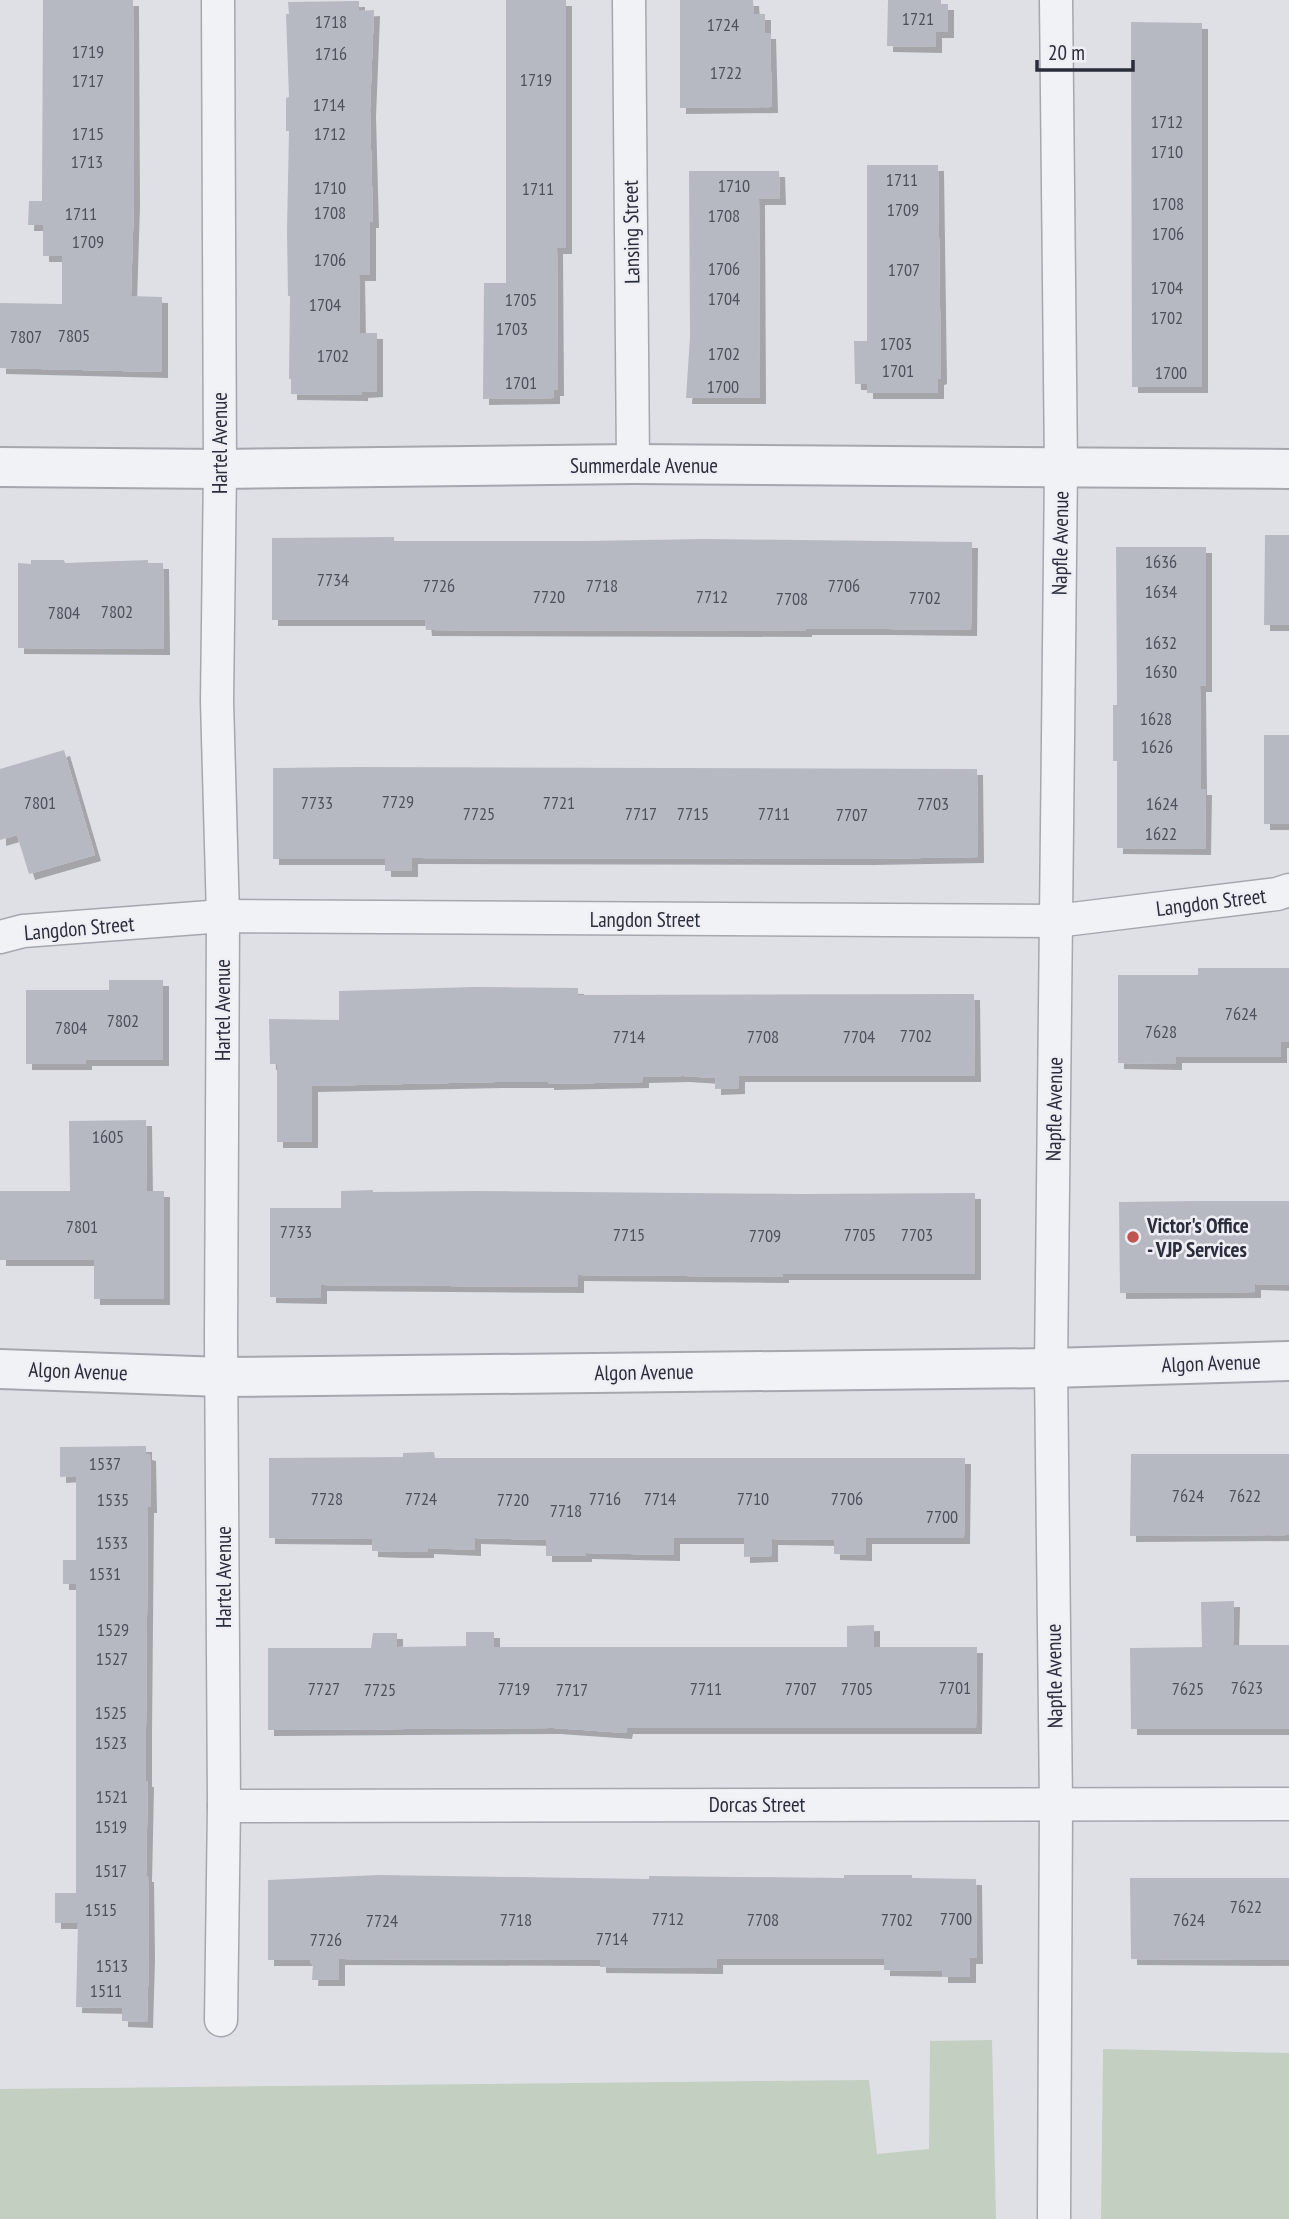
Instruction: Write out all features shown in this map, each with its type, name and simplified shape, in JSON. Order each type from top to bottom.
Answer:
[{"type":"street","name":"Hartel Avenue","points":[[218,0],[220,469],[217,701],[223,916],[224,1806],[221,2020]]},
{"type":"street","name":"Lansing Street","points":[[629,0],[633,464]]},
{"type":"street","name":"Napfle Avenue","points":[[1054,2219],[1056,1804],[1051,1368],[1060,468],[1056,0]]},
{"type":"street","name":"Summerdale Avenue","points":[[0,467],[220,469],[633,464],[1289,469]]},
{"type":"street","name":"Langdon Street","points":[[0,937],[23,931],[223,916],[1056,921],[1277,894],[1289,890]]},
{"type":"street","name":"Algon Avenue","points":[[0,1368],[222,1377],[1051,1368],[1289,1361]]},
{"type":"street","name":"Dorcas Street","points":[[224,1806],[1289,1804]]},
{"type":"green space","points":[[992,2040],[996,2219],[0,2219],[0,2089],[869,2080],[877,2154],[929,2149],[930,2041]]},
{"type":"green space","points":[[1103,2049],[1289,2053],[1289,2219],[1101,2219]]},
{"type":"building","points":[[43,0],[133,0],[134,200],[131,296],[162,297],[162,372],[0,368],[0,303],[62,304],[62,256],[43,256],[43,225],[28,225],[29,201],[42,201]]},
{"type":"building","points":[[506,0],[566,0],[566,248],[557,248],[558,390],[554,390],[554,398],[483,399],[484,283],[506,283]]},
{"type":"building","points":[[680,0],[753,0],[754,14],[765,14],[765,33],[770,33],[772,107],[680,108]]},
{"type":"building","points":[[888,0],[941,0],[941,4],[948,4],[948,32],[936,32],[936,47],[887,46]]},
{"type":"building","points":[[359,1],[359,11],[374,10],[370,111],[373,222],[370,222],[370,275],[359,275],[360,333],[377,333],[377,391],[362,392],[362,395],[291,394],[287,230],[289,131],[286,131],[286,98],[289,97],[286,14],[289,14],[288,2]]},
{"type":"building","points":[[1131,22],[1202,23],[1202,387],[1132,387]]},
{"type":"building","points":[[867,165],[938,165],[941,378],[938,379],[938,393],[867,393],[867,384],[855,384],[854,341],[867,341]]},
{"type":"building","points":[[689,171],[779,171],[780,199],[759,199],[760,398],[686,398],[690,337]]},
{"type":"building","points":[[1265,535],[1289,535],[1289,625],[1264,625]]},
{"type":"building","points":[[394,537],[394,541],[704,539],[972,542],[971,630],[426,630],[425,620],[272,620],[272,538]]},
{"type":"building","points":[[1116,547],[1206,547],[1206,686],[1200,686],[1201,789],[1206,789],[1205,849],[1117,848],[1117,761],[1113,761],[1113,705],[1117,705]]},
{"type":"building","points":[[31,560],[64,560],[65,563],[148,560],[148,563],[163,563],[164,649],[18,648],[18,563],[31,564]]},
{"type":"building","points":[[1264,735],[1289,735],[1289,824],[1264,824]]},
{"type":"building","points":[[64,750],[95,855],[29,874],[17,835],[0,840],[0,769]]},
{"type":"building","points":[[273,768],[977,769],[978,857],[412,858],[412,871],[385,871],[385,859],[273,859]]},
{"type":"building","points":[[1198,968],[1289,968],[1289,1042],[1281,1042],[1281,1057],[1176,1057],[1176,1064],[1118,1063],[1118,975],[1198,975]]},
{"type":"building","points":[[109,980],[163,980],[163,1060],[86,1060],[86,1064],[26,1064],[26,990],[109,990]]},
{"type":"building","points":[[474,987],[578,988],[578,995],[974,994],[975,1076],[739,1076],[739,1088],[715,1089],[715,1078],[683,1076],[643,1077],[643,1082],[312,1086],[312,1142],[277,1142],[277,1064],[270,1064],[269,1019],[339,1020],[339,991]]},
{"type":"building","points":[[146,1120],[147,1191],[164,1191],[164,1299],[94,1299],[94,1260],[0,1260],[0,1191],[70,1191],[69,1121]]},
{"type":"building","points":[[341,1191],[975,1193],[975,1274],[783,1274],[783,1277],[578,1275],[578,1287],[321,1285],[321,1298],[270,1297],[270,1208],[341,1208]]},
{"type":"building","points":[[1289,1201],[1289,1285],[1255,1284],[1255,1292],[1120,1293],[1119,1202]]},
{"type":"building","points":[[146,1446],[146,1454],[150,1455],[151,1507],[148,1507],[146,1727],[149,1954],[147,2022],[122,2021],[122,2008],[76,2007],[78,1923],[55,1923],[55,1893],[76,1893],[76,1584],[63,1584],[63,1560],[76,1560],[76,1476],[60,1477],[60,1447]]},
{"type":"building","points":[[434,1452],[435,1458],[965,1458],[964,1538],[866,1538],[866,1555],[834,1554],[834,1540],[772,1539],[772,1556],[744,1557],[744,1538],[674,1538],[674,1555],[586,1553],[586,1556],[546,1556],[546,1540],[475,1538],[475,1550],[428,1548],[428,1552],[398,1552],[372,1551],[372,1539],[269,1538],[269,1458],[403,1457],[403,1453]]},
{"type":"building","points":[[1131,1454],[1289,1454],[1289,1535],[1130,1536]]},
{"type":"building","points":[[1234,1601],[1233,1645],[1289,1645],[1289,1729],[1131,1729],[1130,1648],[1202,1647],[1201,1602]]},
{"type":"building","points":[[874,1625],[874,1647],[977,1647],[976,1728],[627,1728],[626,1733],[554,1728],[268,1730],[268,1648],[371,1648],[373,1633],[397,1633],[397,1647],[466,1646],[466,1632],[494,1632],[494,1647],[847,1647],[847,1626]]},
{"type":"building","points":[[379,1875],[649,1879],[649,1876],[844,1878],[844,1875],[912,1875],[912,1878],[976,1879],[977,1958],[970,1958],[970,1977],[942,1977],[942,1971],[884,1970],[884,1959],[717,1959],[717,1968],[600,1967],[600,1960],[339,1959],[339,1980],[312,1980],[313,1963],[310,1964],[310,1960],[268,1960],[268,1880]]},
{"type":"building","points":[[1130,1878],[1289,1878],[1289,1960],[1131,1959]]},
{"type":"place","name":"Victor's Office - VJP Services","points":[[1133,1237]]}]
